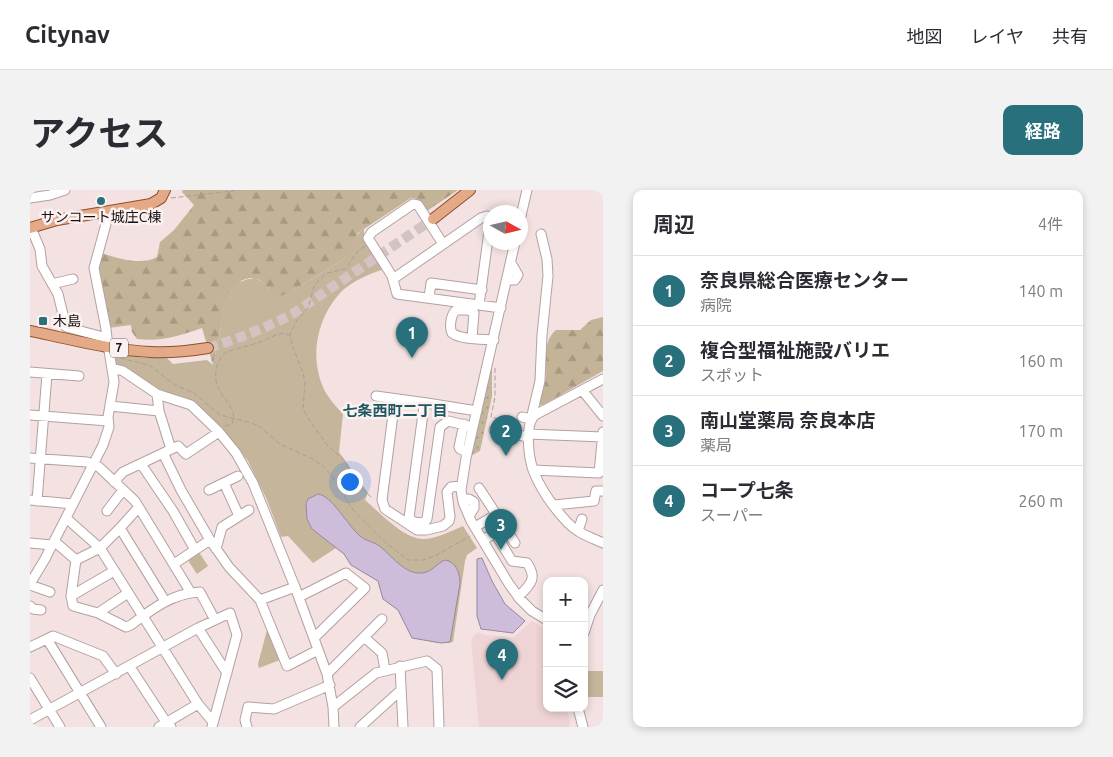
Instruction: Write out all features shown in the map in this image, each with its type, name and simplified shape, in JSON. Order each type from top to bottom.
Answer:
[{"type":"main road","points":[[433,219],[470,190]]},
{"type":"main road","points":[[31,228],[56,220],[152,204],[166,194]]},
{"type":"main road","name":"7","points":[[30,331],[151,352],[182,352],[208,348]]},
{"type":"street","points":[[30,198],[50,196],[65,190]]},
{"type":"street","points":[[524,205],[527,190]]},
{"type":"street","points":[[443,244],[418,206],[413,204],[370,234],[368,238],[393,279],[397,294],[501,308]]},
{"type":"street","points":[[50,592],[30,585],[107,436],[114,382],[94,268],[106,224],[105,213]]},
{"type":"street","points":[[393,279],[483,217]]},
{"type":"street","points":[[31,228],[40,249],[42,266],[58,294],[66,327],[108,346]]},
{"type":"street","points":[[541,234],[547,259],[548,276],[542,335],[540,381],[524,420],[533,470],[545,493],[567,522],[578,531],[603,542]]},
{"type":"street","points":[[480,305],[487,250]]},
{"type":"street","points":[[513,250],[510,263],[518,275],[515,280],[507,280],[477,411],[469,426],[461,486],[463,500],[469,499],[474,502],[469,516],[518,597],[532,611],[543,618]]},
{"type":"street","points":[[52,284],[73,279]]},
{"type":"street","points":[[430,299],[431,284],[482,290]]},
{"type":"street","points":[[430,299],[447,305],[452,315]]},
{"type":"street","points":[[472,338],[474,313],[472,311],[456,310],[452,315],[450,330],[452,333],[459,336],[472,338],[494,340]]},
{"type":"street","points":[[112,368],[123,371],[157,394],[191,405],[236,453],[254,484],[327,674],[333,707],[334,727]]},
{"type":"street","points":[[30,372],[79,376]]},
{"type":"street","points":[[47,374],[40,458],[33,500],[73,504]]},
{"type":"street","points":[[524,420],[603,379]]},
{"type":"street","points":[[582,390],[603,416]]},
{"type":"street","points":[[157,394],[167,451],[181,490],[216,549],[229,567],[260,600],[287,666],[318,650]]},
{"type":"street","points":[[376,396],[477,411]]},
{"type":"street","points":[[395,399],[383,505],[385,509],[412,528],[421,531],[444,526],[449,521],[447,492],[451,487],[461,486]]},
{"type":"street","points":[[427,403],[424,406],[409,518],[414,522],[424,523],[427,519],[440,426],[448,421],[469,426]]},
{"type":"street","points":[[110,406],[159,411]]},
{"type":"street","points":[[30,414],[108,421]]},
{"type":"street","points":[[114,482],[123,472],[178,446],[186,454],[216,430]]},
{"type":"street","points":[[494,430],[528,435],[603,437]]},
{"type":"street","points":[[533,470],[599,473],[603,432]]},
{"type":"street","points":[[30,458],[94,464],[135,502],[191,593]]},
{"type":"street","points":[[141,464],[173,511],[195,550]]},
{"type":"street","points":[[209,490],[238,476]]},
{"type":"street","points":[[224,483],[239,516]]},
{"type":"street","points":[[479,488],[516,543]]},
{"type":"street","points":[[107,511],[123,490]]},
{"type":"street","points":[[554,505],[594,501],[596,491],[603,491]]},
{"type":"street","points":[[76,560],[100,548],[138,508]]},
{"type":"street","points":[[216,549],[222,527],[249,510]]},
{"type":"street","points":[[476,529],[496,514]]},
{"type":"street","points":[[66,518],[100,548],[212,724]]},
{"type":"street","points":[[578,531],[582,519]]},
{"type":"street","points":[[120,528],[165,601]]},
{"type":"street","points":[[483,540],[496,533],[512,561],[526,563],[530,567],[532,580],[518,597]]},
{"type":"street","points":[[174,564],[210,540]]},
{"type":"street","points":[[30,543],[53,543],[76,560]]},
{"type":"street","points":[[76,560],[71,596],[73,606],[98,613],[126,626],[131,625],[165,601],[200,592],[215,620]]},
{"type":"street","points":[[71,596],[114,570]]},
{"type":"street","points":[[299,597],[346,573],[365,588],[314,638]]},
{"type":"street","points":[[260,600],[295,587]]},
{"type":"street","points":[[588,622],[603,590]]},
{"type":"street","points":[[98,613],[128,593]]},
{"type":"street","points":[[30,606],[33,609],[41,610]]},
{"type":"street","points":[[30,720],[130,667],[198,628],[230,613],[237,635],[212,724]]},
{"type":"street","points":[[327,674],[382,619]]},
{"type":"street","points":[[198,628],[227,673]]},
{"type":"street","points":[[30,647],[53,636],[104,656],[116,674]]},
{"type":"street","points":[[364,637],[382,653],[385,670]]},
{"type":"street","points":[[47,639],[101,727]]},
{"type":"street","points":[[333,707],[376,673],[428,661],[437,669],[439,727]]},
{"type":"street","points":[[400,666],[403,727]]},
{"type":"street","points":[[130,667],[165,725],[198,704]]},
{"type":"street","points":[[30,678],[60,727]]},
{"type":"street","points":[[247,727],[245,720],[248,707],[274,710],[330,685]]},
{"type":"street","points":[[360,727],[401,690]]},
{"type":"street","points":[[579,712],[583,727]]},
{"type":"path","points":[[166,194],[241,190]]},
{"type":"path","points":[[371,244],[364,246],[356,253],[346,270],[328,273],[318,281],[308,308],[297,320],[290,335],[305,382],[303,408],[308,418],[327,445],[344,460],[362,488],[383,505]]},
{"type":"path","points":[[216,430],[230,425],[234,418],[232,409],[218,390],[216,383],[216,371],[220,359],[226,353],[259,343],[273,336],[280,334],[290,335]]},
{"type":"path","points":[[108,346],[149,365],[175,385],[194,393],[220,415],[259,426],[280,444],[313,459],[323,466],[332,476],[353,510],[385,542],[408,560],[424,560],[435,556],[476,529]]},
{"type":"path","points":[[495,363],[495,397],[491,417],[524,420]]},
{"type":"shaded area","points":[[364,229],[364,238],[384,269],[352,283],[334,301],[326,313],[321,326],[316,353],[317,367],[326,393],[343,414],[339,452],[368,493],[365,500],[392,524],[408,535],[428,539],[463,526],[477,548],[467,555],[465,561],[453,642],[438,643],[412,638],[398,610],[383,599],[378,581],[351,565],[344,554],[336,548],[313,563],[288,536],[281,537],[267,500],[248,461],[224,432],[194,402],[160,390],[125,366],[113,364],[113,354],[145,358],[167,358],[173,364],[207,360],[213,365],[221,327],[223,303],[226,295],[234,286],[244,280],[256,279],[266,285],[275,299],[297,288],[344,259],[357,235]]},
{"type":"shaded area","points":[[492,358],[492,396],[480,451],[469,457]]},
{"type":"shaded area","points":[[318,494],[334,505],[360,536],[378,545],[409,571],[415,573],[426,572],[445,560],[455,566],[460,584],[450,642],[441,643],[412,638],[398,610],[383,599],[378,581],[351,565],[344,554],[312,529],[307,519],[306,504],[308,499]]},
{"type":"shaded area","points":[[199,552],[208,566],[197,574],[187,559]]},
{"type":"shaded area","points":[[482,558],[505,604],[525,621],[513,633],[481,629],[477,616],[477,559]]},
{"type":"shaded area","points":[[532,621],[543,628],[543,712],[568,712],[569,727],[479,727],[471,639],[478,632],[484,635],[514,637]]},
{"type":"shaded area","points":[[268,626],[280,660],[259,668],[258,664]]},
{"type":"shaded area","points":[[588,671],[603,671],[603,697],[588,697]]},
{"type":"green space","points":[[183,190],[458,190],[427,211],[421,202],[411,198],[358,233],[349,253],[344,259],[275,300],[268,288],[260,280],[250,278],[242,280],[224,300],[221,327],[213,365],[202,328],[170,338],[146,340],[137,339],[132,332],[131,325],[108,328],[96,273],[101,253],[136,261],[150,260],[157,257],[160,242],[174,230],[194,205],[182,192]]},
{"type":"green space","points":[[603,317],[603,371],[540,405],[540,397],[546,376],[548,341],[551,335],[556,330],[580,330],[591,320]]},
{"type":"tunnel","points":[[208,348],[252,333],[294,313],[433,219]]},
{"type":"place","name":"サンコート城庄C棟","points":[[101,201]]},
{"type":"place","name":"木島","points":[[43,321]]},
{"type":"place","name":"奈良県総合医療センター","points":[[412,358]]},
{"type":"place","name":"複合型福祉施設バリエ","points":[[506,456]]},
{"type":"place","name":"南山堂薬局 奈良本店","points":[[501,550]]},
{"type":"place","name":"コープ七条","points":[[502,680]]},
{"type":"district","name":"七条西町二丁目","points":[[395,411]]}]
